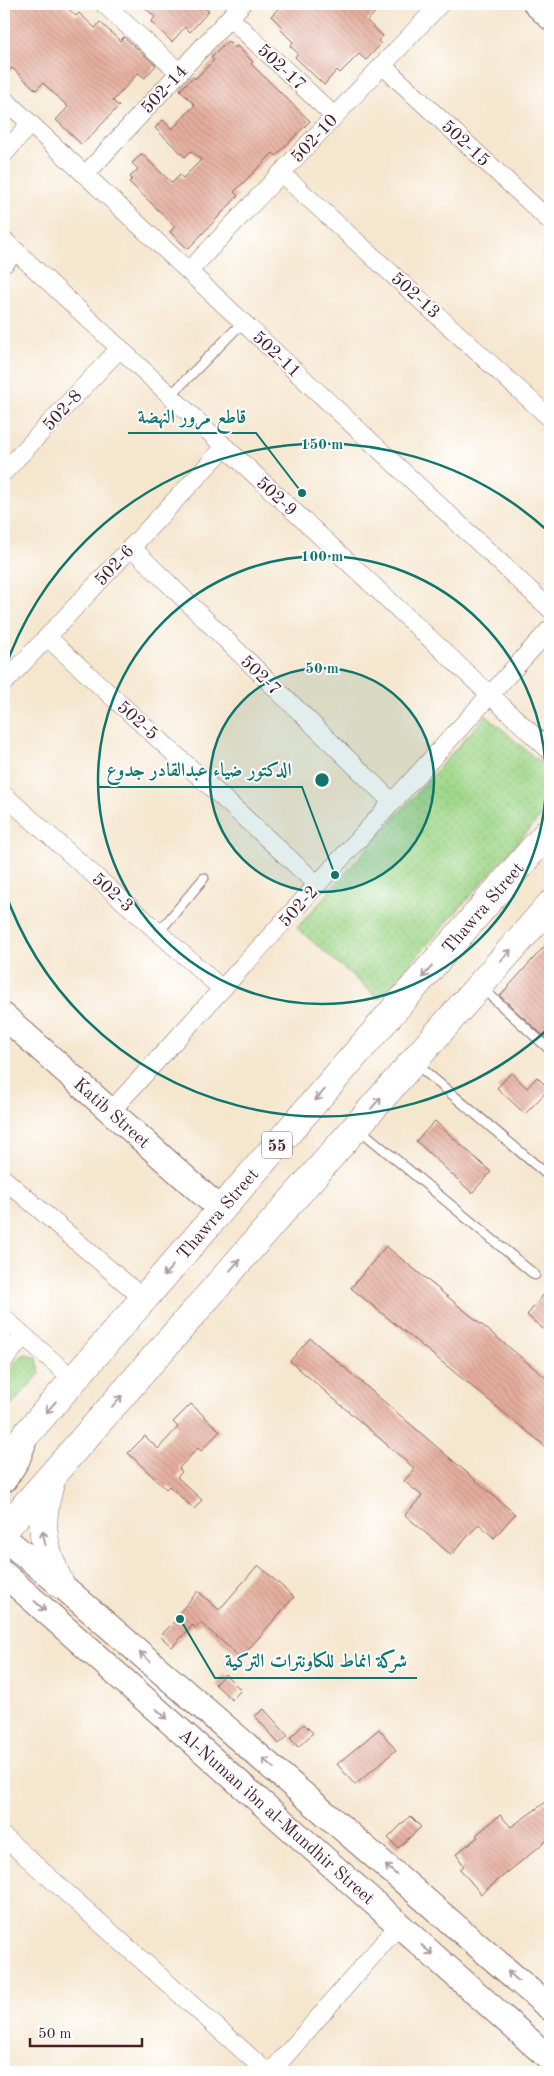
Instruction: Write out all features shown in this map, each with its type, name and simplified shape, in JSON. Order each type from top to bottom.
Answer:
[{"type":"main road","name":"Thawra Street","points":[[4,1460],[550,830]]},
{"type":"main road","points":[[4,1530],[550,905]]},
{"type":"main road","points":[[52,1475],[44,1502],[43,1530],[48,1558],[60,1584]]},
{"type":"street","points":[[104,4],[179,72]]},
{"type":"street","name":"502-14","points":[[85,175],[242,4]]},
{"type":"street","name":"502-10","points":[[189,272],[440,4]]},
{"type":"street","points":[[536,4],[550,17]]},
{"type":"street","name":"502-17","points":[[230,18],[334,116]]},
{"type":"street","name":"502-15","points":[[382,65],[550,221]]},
{"type":"street","name":"502-11","points":[[4,99],[550,609]]},
{"type":"street","points":[[4,154],[30,124]]},
{"type":"street","name":"502-13","points":[[281,173],[550,418]]},
{"type":"street","points":[[4,264],[10,246]]},
{"type":"street","name":"502-9","points":[[10,246],[550,751]]},
{"type":"street","name":"502-8","points":[[4,472],[120,348]]},
{"type":"street","name":"502-6","points":[[4,683],[225,447]]},
{"type":"street","name":"502-7","points":[[131,547],[392,802]]},
{"type":"street","name":"502-2","points":[[110,1112],[550,629]]},
{"type":"street","name":"502-5","points":[[47,637],[317,884]]},
{"type":"street","name":"502-3","points":[[4,795],[222,989]]},
{"type":"street","name":"Katib Street","points":[[4,1016],[221,1210]]},
{"type":"street","points":[[4,1179],[144,1299]]},
{"type":"street","points":[[4,1318],[74,1380]]},
{"type":"street","points":[[4,1360],[24,1336]]},
{"type":"street","points":[[4,1480],[17,1460],[25,1436]]},
{"type":"street","name":"Al-Numan ibn al-Mundhir Street","points":[[4,1538],[60,1584],[550,2008]]},
{"type":"street","name":"Al-Numan ibn al-Mundhir Street","points":[[4,1574],[550,2059]]},
{"type":"street","points":[[4,1837],[266,2072]]},
{"type":"street","points":[[271,2072],[423,1898]]},
{"type":"lane","points":[[170,396],[243,322]]},
{"type":"lane","points":[[158,933],[204,878]]},
{"type":"lane","points":[[479,985],[550,1050]]},
{"type":"lane","points":[[413,1061],[550,1176]]},
{"type":"lane","points":[[356,1126],[534,1275]]},
{"type":"green space","points":[[486,715],[550,771],[550,806],[379,999],[297,928]]},
{"type":"green space","points":[[26,1354],[37,1358],[40,1373],[4,1414],[4,1375],[20,1357]]},
{"type":"building","points":[[4,4],[63,4],[76,16],[79,13],[95,28],[100,22],[120,41],[124,37],[156,65],[145,78],[138,73],[113,101],[119,106],[82,145],[56,120],[68,107],[43,83],[36,90],[12,68],[4,77]]},
{"type":"building","points":[[141,4],[200,4],[209,11],[190,32],[185,27],[172,42],[151,22],[155,17]]},
{"type":"building","points":[[283,4],[383,4],[367,21],[383,36],[378,41],[381,44],[366,60],[359,54],[340,73],[337,70],[324,85],[295,57],[298,53],[290,46],[293,42],[279,28],[281,26],[271,16]]},
{"type":"building","points":[[228,41],[235,48],[237,46],[253,62],[251,64],[310,121],[276,156],[273,153],[234,192],[238,196],[188,249],[170,232],[175,226],[129,182],[132,179],[130,177],[138,169],[132,163],[142,154],[172,183],[180,175],[183,178],[201,160],[191,151],[185,157],[155,128],[163,120],[172,129],[195,105],[180,90],[193,77],[195,79],[214,60],[211,58]]},
{"type":"building","points":[[550,940],[550,1042],[500,996]]},
{"type":"building","points":[[511,1073],[527,1088],[537,1077],[549,1089],[525,1114],[497,1088]]},
{"type":"building","points":[[435,1121],[491,1172],[472,1193],[416,1141]]},
{"type":"building","points":[[386,1246],[550,1381],[550,1439],[545,1446],[351,1288]]},
{"type":"building","points":[[550,1287],[550,1335],[527,1315]]},
{"type":"building","points":[[310,1338],[515,1514],[494,1538],[479,1524],[451,1555],[405,1515],[422,1496],[404,1481],[415,1469],[290,1361]]},
{"type":"building","points":[[191,1404],[220,1431],[201,1451],[198,1448],[179,1468],[182,1472],[177,1477],[202,1500],[194,1509],[169,1486],[166,1489],[128,1453],[145,1436],[158,1449],[178,1427],[173,1422]]},
{"type":"building","points":[[258,1565],[294,1597],[241,1658],[201,1623],[196,1628],[193,1625],[172,1647],[160,1636],[181,1615],[179,1613],[198,1591],[219,1610]]},
{"type":"building","points":[[225,1674],[241,1690],[232,1700],[215,1684]]},
{"type":"building","points":[[264,1709],[288,1736],[279,1744],[255,1716]]},
{"type":"building","points":[[304,1724],[313,1733],[298,1747],[290,1738]]},
{"type":"building","points":[[379,1729],[396,1750],[355,1785],[337,1764]]},
{"type":"building","points":[[550,1799],[550,1838],[481,1894],[460,1869],[464,1866],[456,1854],[478,1837],[476,1835],[500,1815],[511,1827]]},
{"type":"building","points":[[410,1816],[421,1827],[398,1848],[388,1838]]},
{"type":"place","name":"قاطع مرور النهضة","points":[[302,493]]},
{"type":"place","name":"الدكتور ضياء عبدالقادر جدوع","points":[[335,875]]},
{"type":"place","name":"شركة انماط للكاونترات التركية","points":[[180,1619]]}]
